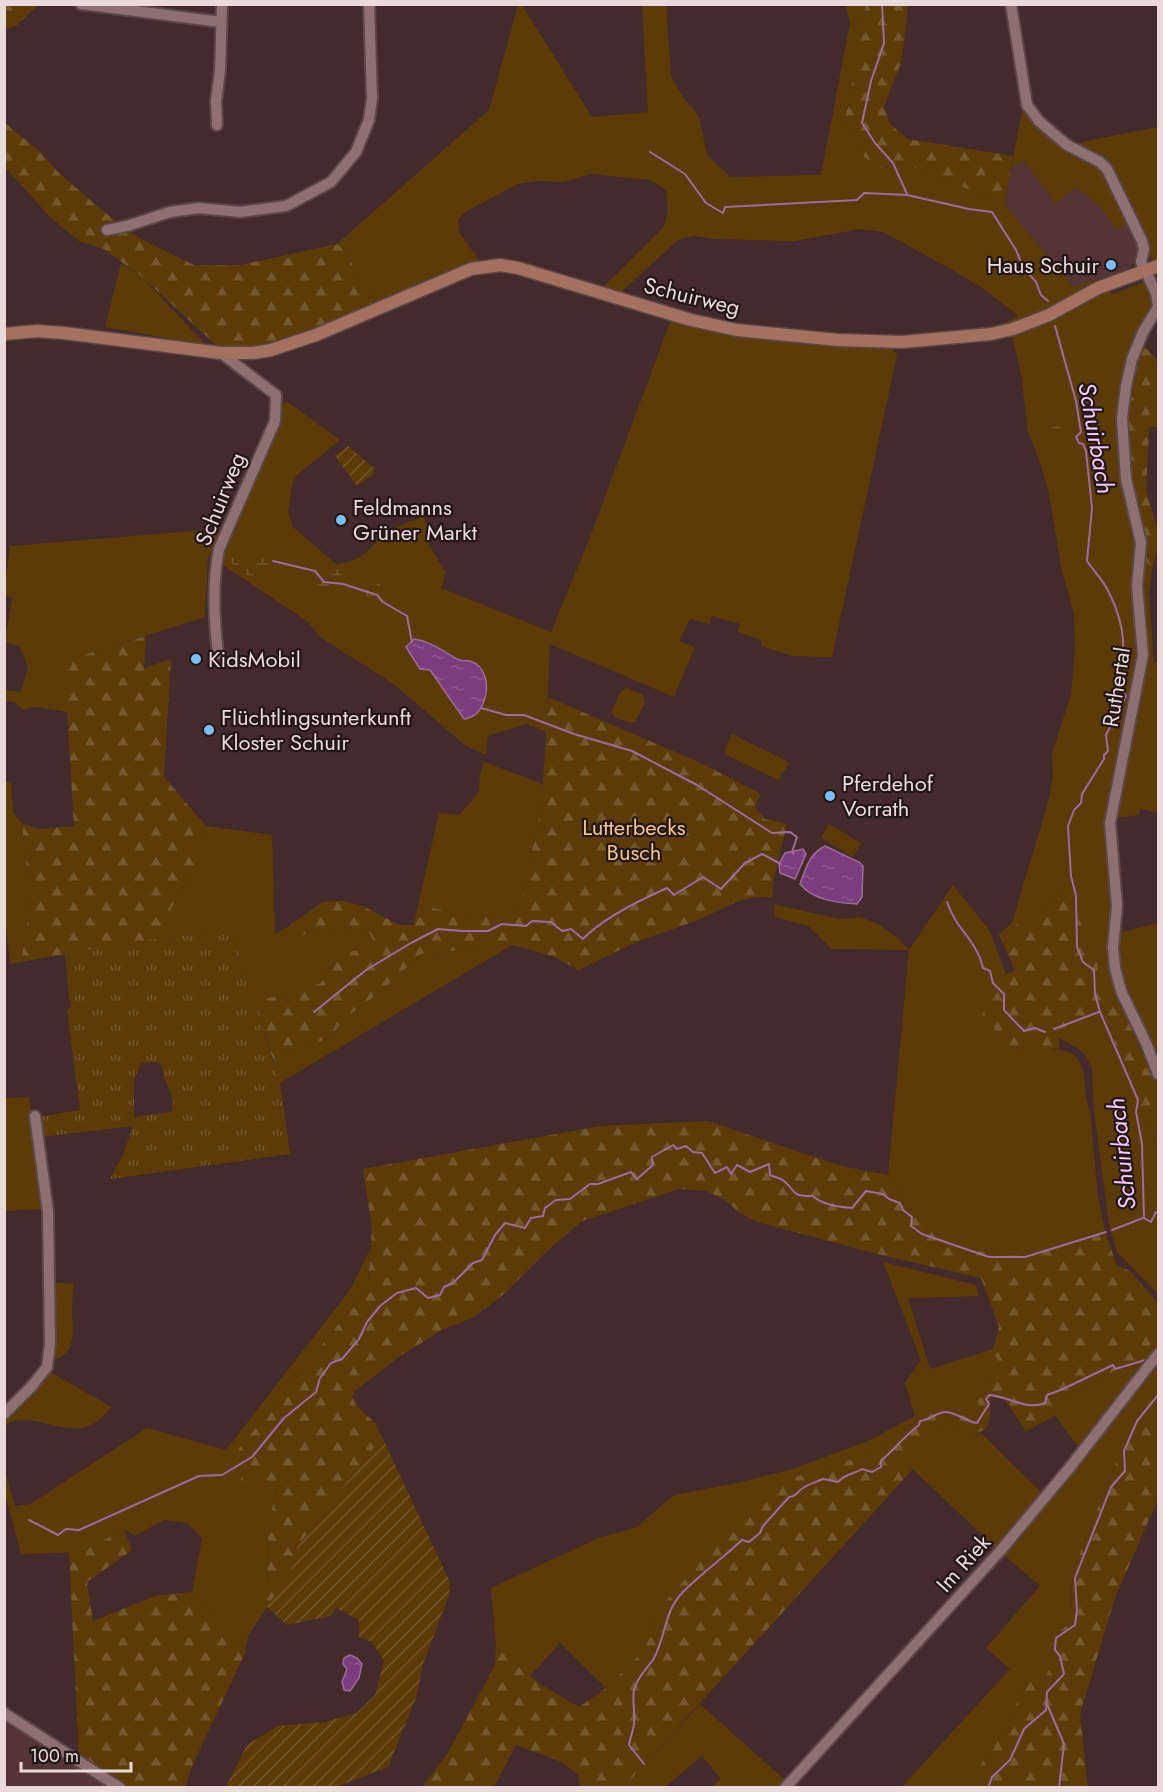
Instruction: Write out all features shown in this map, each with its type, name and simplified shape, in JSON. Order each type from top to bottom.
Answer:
[{"type":"main road","name":"Schuirweg","points":[[4,334],[37,331],[64,333],[221,353],[253,353],[299,341],[442,280],[486,265],[500,265],[518,268],[691,320],[737,330],[838,340],[902,342],[991,334],[1013,329],[1049,315],[1098,288],[1158,266]]},
{"type":"street","points":[[81,4],[221,22]]},
{"type":"street","points":[[217,125],[216,101],[220,71],[222,4]]},
{"type":"street","points":[[107,230],[170,212],[199,208],[240,212],[286,206],[331,182],[356,152],[369,120],[372,98],[369,4]]},
{"type":"street","points":[[1011,4],[1027,105],[1040,121],[1067,145],[1100,162],[1107,169],[1142,241],[1144,270]]},
{"type":"street","name":"Ruthertal","points":[[1144,270],[1156,293],[1158,307],[1132,359],[1122,418],[1126,479],[1141,543],[1137,586],[1143,655],[1110,823],[1117,906],[1113,947],[1115,968],[1121,991],[1158,1074]]},
{"type":"street","name":"Schuirweg","points":[[218,654],[214,604],[215,570],[219,549],[275,421],[276,412],[276,395],[221,353]]},
{"type":"street","points":[[4,1414],[47,1367],[50,1344],[48,1212],[35,1116]]},
{"type":"street","name":"Im Riek","points":[[785,1788],[1001,1550],[1071,1466],[1158,1354]]},
{"type":"street","points":[[4,1713],[120,1788]]},
{"type":"shaded area","points":[[1024,161],[1056,204],[1076,187],[1102,209],[1117,230],[1130,221],[1140,245],[1140,255],[1127,271],[1074,288],[1005,204],[1011,169]]},
{"type":"shaded area","points":[[4,1716],[114,1787],[5,1787]]},
{"type":"green space","points":[[4,5],[38,5],[16,26],[5,29]]},
{"type":"green space","points":[[518,5],[522,5],[592,117],[648,112],[642,5],[666,5],[671,76],[684,99],[700,120],[707,155],[730,177],[821,175],[850,23],[846,5],[866,5],[844,125],[857,139],[864,157],[882,168],[904,164],[1005,204],[1073,287],[1097,279],[1098,283],[1039,313],[1001,325],[1019,316],[981,287],[883,232],[860,229],[795,241],[714,239],[694,236],[678,240],[619,294],[601,289],[664,227],[668,211],[666,190],[650,180],[591,174],[563,182],[538,181],[518,184],[465,212],[458,220],[459,232],[479,260],[379,302],[372,287],[356,275],[347,251],[337,244],[489,110]]},
{"type":"green space","points":[[866,5],[908,5],[902,60],[884,107],[890,124],[908,139],[1013,156],[1005,204],[904,164],[881,168],[864,157],[857,139],[844,125]]},
{"type":"green space","points":[[1023,106],[1067,148],[1086,141],[1158,127],[1158,259],[1152,261],[1145,235],[1130,221],[1117,231],[1102,209],[1076,187],[1056,204],[1024,161],[1011,169]]},
{"type":"green space","points":[[5,123],[38,150],[59,173],[98,207],[139,238],[194,265],[240,265],[337,244],[347,251],[356,275],[372,287],[381,307],[321,330],[277,343],[236,348],[217,346],[141,276],[104,249],[79,241],[50,217],[5,167]]},
{"type":"green space","points":[[121,263],[141,276],[206,345],[105,327]]},
{"type":"green space","points":[[1146,281],[1151,287],[1153,311],[1137,337],[1140,664],[1107,822],[1119,988],[1102,1013],[1136,1089],[1139,1108],[1158,1144],[1158,1294],[1117,1252],[1110,1230],[1094,1112],[1092,1069],[1079,1049],[1059,1038],[1054,1031],[1064,891],[1029,918],[999,934],[1012,923],[1049,799],[1053,775],[1052,753],[1071,695],[1075,647],[1074,613],[1062,572],[1049,493],[1028,432],[1021,374],[1012,334],[1105,289],[1113,294]]},
{"type":"green space","points":[[671,320],[721,333],[780,341],[891,348],[897,355],[832,657],[792,656],[761,646],[761,640],[738,632],[740,624],[712,616],[709,624],[690,619],[679,641],[695,647],[674,697],[550,644],[546,732],[526,724],[488,736],[486,755],[466,746],[395,685],[320,637],[308,622],[223,565],[227,544],[281,421],[281,408],[286,401],[340,440],[297,475],[292,484],[288,512],[293,527],[336,564],[356,559],[389,531],[423,517],[432,531],[428,543],[446,573],[441,588],[551,632],[588,542]],"holes":[[[427,641],[460,661],[471,661],[464,719],[430,670]]]},
{"type":"green space","points":[[1140,344],[1153,355],[1158,364],[1158,392],[1151,392],[1146,491],[1158,531],[1158,546],[1152,569],[1144,558],[1133,501],[1124,417]]},
{"type":"green space","points":[[1151,392],[1158,392],[1158,427],[1148,427]]},
{"type":"green space","points":[[1053,426],[1059,426],[1063,433],[1059,440],[1053,440],[1049,436],[1049,430]]},
{"type":"green space","points":[[348,446],[374,468],[374,474],[357,486],[335,456]]},
{"type":"green space","points":[[220,529],[208,558],[205,617],[65,661],[68,712],[34,707],[23,710],[14,702],[5,701],[4,690],[21,692],[28,667],[20,647],[5,642],[12,598],[4,594],[10,546]]},
{"type":"green space","points":[[266,555],[273,561],[261,582],[257,582],[231,563],[231,557]]},
{"type":"green space","points":[[1144,558],[1152,569],[1149,593],[1154,663],[1158,663],[1158,813],[1140,809],[1139,815],[1112,818],[1145,663],[1139,586]]},
{"type":"green space","points":[[335,566],[342,574],[343,584],[337,588],[331,588],[317,584],[315,571]]},
{"type":"green space","points":[[370,583],[380,584],[383,602],[367,597],[364,591]]},
{"type":"green space","points":[[146,636],[144,668],[171,659],[164,777],[206,826],[197,864],[168,914],[165,937],[70,1004],[65,954],[21,962],[30,902],[22,823],[40,829],[74,826],[64,661]]},
{"type":"green space","points":[[627,688],[643,695],[645,702],[636,721],[631,723],[614,717],[612,711],[620,692]]},
{"type":"green space","name":"Lutterbecks Busch","points":[[548,697],[703,764],[761,794],[755,807],[765,819],[787,824],[774,878],[772,897],[755,897],[736,902],[698,920],[636,942],[579,970],[552,956],[512,945],[421,954],[378,994],[345,1018],[331,1037],[273,1059],[254,1002],[321,983],[332,965],[342,956],[375,945],[370,934],[338,932],[299,935],[291,925],[322,902],[343,901],[363,906],[399,925],[414,925],[418,905],[463,914],[497,917],[520,907],[544,794]]},
{"type":"green space","points":[[732,734],[787,761],[788,765],[778,780],[726,755],[725,749]]},
{"type":"green space","points":[[484,762],[543,784],[544,794],[520,907],[497,917],[463,914],[418,905],[439,813],[459,815],[479,792],[480,774]]},
{"type":"green space","points":[[5,781],[11,784],[13,813],[22,823],[30,902],[21,962],[10,964],[5,918]]},
{"type":"green space","points":[[829,824],[861,843],[853,857],[821,838]]},
{"type":"green space","points":[[206,826],[272,835],[275,934],[291,925],[300,935],[338,932],[370,934],[376,945],[332,963],[321,983],[254,1002],[232,933],[165,937],[168,914],[197,864]]},
{"type":"green space","points":[[953,885],[990,931],[1006,974],[983,1015],[1014,1052],[1041,1049],[1061,1050],[1069,1052],[1081,1064],[1090,1112],[1098,1195],[1105,1231],[1025,1256],[990,1253],[966,1248],[934,1234],[905,1209],[896,1184],[888,1175],[909,950]]},
{"type":"green space","points":[[1064,891],[1096,952],[1102,1012],[1119,988],[1145,1044],[1158,1082],[1158,1144],[1139,1108],[1136,1089],[1102,1013],[1055,1031],[1059,1038],[1059,1048],[1014,1052],[982,1015],[1006,974],[1015,971],[999,934],[1029,918]]},
{"type":"green space","points":[[1120,901],[1122,932],[1157,923],[1158,1067],[1132,1011],[1117,962]]},
{"type":"green space","points":[[774,904],[839,919],[860,917],[878,924],[898,938],[909,950],[832,949],[808,926],[775,917]]},
{"type":"green space","points":[[232,933],[280,1083],[290,1154],[110,1179],[123,1155],[133,1126],[41,1137],[38,1117],[80,1110],[67,1010],[70,1004],[65,954],[165,937]],"holes":[[[160,1062],[172,1096],[172,1112],[134,1117],[134,1080],[141,1063]]]},
{"type":"green space","points":[[512,945],[280,1083],[273,1059],[331,1037],[345,1018],[378,994],[421,954]]},
{"type":"green space","points":[[29,1097],[45,1209],[5,1211],[4,1098]]},
{"type":"green space","points":[[708,1121],[841,1166],[888,1175],[896,1184],[905,1209],[934,1234],[966,1248],[1025,1256],[1105,1231],[1117,1266],[1130,1271],[1158,1303],[1158,1348],[1147,1362],[1114,1371],[1058,1399],[1052,1410],[1055,1416],[1026,1431],[1005,1400],[991,1397],[989,1422],[983,1430],[969,1435],[948,1421],[902,1459],[913,1469],[630,1780],[637,1787],[580,1787],[578,1775],[562,1762],[516,1745],[494,1787],[422,1787],[448,1753],[495,1665],[496,1647],[540,1684],[579,1707],[606,1688],[639,1655],[658,1610],[738,1519],[792,1478],[871,1453],[923,1417],[950,1408],[972,1420],[980,1410],[976,1394],[1002,1371],[993,1349],[999,1327],[981,1278],[877,1254],[757,1222],[740,1213],[725,1200],[706,1191],[679,1189],[582,1221],[547,1251],[504,1294],[474,1317],[442,1330],[400,1356],[355,1391],[352,1397],[356,1405],[375,1423],[382,1437],[298,1546],[291,1570],[267,1607],[268,1522],[277,1490],[258,1477],[242,1484],[238,1450],[368,1287],[372,1229],[363,1169],[600,1126]]},
{"type":"green space","points":[[370,1249],[368,1287],[238,1450],[258,1477],[277,1490],[268,1522],[267,1607],[248,1636],[245,1653],[192,1592],[202,1538],[187,1523],[164,1520],[135,1536],[124,1529],[81,1552],[21,1554],[5,1494],[4,1469],[15,1506],[30,1504],[147,1428],[226,1450],[350,1290]]},
{"type":"green space","points":[[883,1262],[976,1285],[979,1296],[908,1298],[930,1369],[993,1349],[1002,1371],[983,1386],[980,1411],[971,1420],[949,1408],[923,1417],[871,1453],[792,1478],[696,1569],[658,1610],[639,1655],[606,1688],[560,1643],[530,1676],[496,1647],[491,1588],[598,1538],[637,1527],[674,1495],[742,1482],[792,1469],[868,1441],[915,1416],[905,1383],[921,1360]]},
{"type":"green space","points":[[52,1282],[74,1284],[73,1332],[70,1346],[61,1357],[52,1361]]},
{"type":"green space","points":[[1158,1358],[1158,1391],[1135,1422],[1111,1474],[1072,1574],[1071,1622],[1051,1638],[1050,1667],[1044,1682],[1027,1682],[1004,1731],[965,1787],[901,1788],[1010,1669],[986,1648],[1040,1586],[1003,1554]]},
{"type":"green space","points":[[1147,1362],[1078,1447],[1052,1411],[1058,1399],[1114,1371]]},
{"type":"green space","points":[[50,1372],[112,1407],[95,1423],[84,1428],[72,1429],[26,1420],[5,1425],[5,1419]]},
{"type":"green space","points":[[1158,1391],[1158,1499],[1115,1598],[1080,1714],[1088,1787],[965,1787],[1004,1731],[1027,1682],[1044,1682],[1050,1667],[1051,1638],[1071,1622],[1072,1574],[1111,1474],[1135,1422]]},
{"type":"green space","points":[[948,1421],[969,1435],[981,1433],[1042,1493],[997,1549],[902,1459]]},
{"type":"green space","points":[[382,1437],[448,1578],[450,1587],[423,1664],[416,1698],[388,1767],[336,1787],[226,1787],[247,1745],[278,1726],[325,1722],[357,1713],[375,1695],[384,1661],[372,1642],[359,1637],[359,1620],[336,1608],[331,1616],[287,1625],[267,1607],[291,1570],[298,1546]]},
{"type":"green space","points":[[124,1529],[132,1550],[87,1582],[93,1621],[155,1596],[192,1592],[245,1653],[193,1764],[185,1787],[128,1787],[112,1780],[79,1758],[69,1552],[81,1552]]},
{"type":"green space","points":[[700,1704],[785,1780],[778,1787],[711,1787],[721,1779],[702,1756],[665,1787],[637,1787],[630,1780]]},
{"type":"water","points":[[414,639],[431,644],[459,660],[470,661],[480,668],[485,678],[486,696],[477,713],[464,719],[430,670],[420,669],[406,647]]},
{"type":"water","points":[[825,846],[863,866],[862,897],[857,904],[818,897],[800,884],[812,857]]},
{"type":"water","points":[[803,849],[806,854],[795,879],[780,873],[779,864],[785,853]]},
{"type":"water","points":[[350,1655],[362,1664],[359,1678],[350,1691],[344,1690],[342,1682],[347,1669],[343,1664],[344,1658]]},
{"type":"waterway","name":"Schuirbach","points":[[882,4],[884,43],[871,81],[862,123],[875,143],[893,163],[907,194]]},
{"type":"waterway","name":"Schuirbach","points":[[650,152],[685,174],[706,203],[723,213],[725,207],[857,200],[864,193],[907,195],[992,212],[1016,250],[1023,267],[1036,282],[1041,295],[1048,301]]},
{"type":"waterway","name":"Schuirbach","points":[[1055,326],[1076,401],[1081,432],[1076,437],[1086,451],[1092,508],[1087,561],[1102,580],[1119,617],[1123,639],[1119,672],[1124,681],[1122,689],[1126,696],[1106,735],[1108,751],[1082,794],[1081,803],[1074,810],[1068,826],[1071,876],[1076,896],[1077,947],[1083,962],[1094,970],[1095,994],[1100,1012],[1138,1100],[1136,1112],[1142,1144],[1144,1218],[1151,1222],[1156,1212],[1158,1213]]},
{"type":"waterway","points":[[273,561],[315,571],[324,582],[343,584],[377,595],[383,602],[407,616],[412,642]]},
{"type":"waterway","points":[[481,708],[506,715],[524,715],[574,734],[632,751],[697,785],[772,833],[790,832],[797,837],[792,852],[794,854]]},
{"type":"waterway","points":[[314,1012],[366,970],[438,929],[488,931],[502,924],[526,926],[532,921],[551,922],[562,931],[571,929],[583,939],[611,917],[667,888],[674,895],[703,877],[721,889],[745,863],[762,854],[781,864]]},
{"type":"waterway","points":[[947,902],[976,950],[983,968],[990,971],[993,983],[1004,994],[1004,1010],[1024,1031],[1035,1028],[1045,1032]]},
{"type":"waterway","points":[[1054,1029],[1099,1012]]},
{"type":"waterway","points":[[29,1520],[58,1535],[66,1529],[79,1530],[199,1476],[222,1475],[252,1457],[284,1418],[316,1392],[320,1378],[331,1363],[342,1359],[359,1339],[367,1322],[380,1306],[397,1293],[416,1288],[428,1298],[440,1295],[444,1287],[453,1283],[473,1263],[482,1260],[495,1235],[505,1223],[525,1228],[531,1218],[543,1216],[545,1208],[556,1200],[570,1199],[590,1184],[598,1184],[631,1172],[637,1179],[653,1165],[652,1157],[673,1145],[677,1149],[686,1146],[693,1152],[702,1153],[715,1173],[727,1167],[731,1174],[737,1165],[750,1172],[769,1164],[770,1175],[783,1180],[795,1193],[813,1196],[831,1205],[852,1208],[866,1191],[883,1194],[900,1203],[903,1210],[912,1217],[911,1226],[922,1234],[989,1257],[1025,1257],[1106,1232]]},
{"type":"waterway","points":[[1112,1230],[1143,1218]]},
{"type":"waterway","points":[[644,1764],[629,1745],[634,1725],[634,1690],[637,1681],[658,1650],[672,1607],[690,1585],[742,1540],[749,1542],[760,1533],[763,1526],[789,1497],[796,1495],[807,1485],[823,1479],[838,1482],[862,1469],[872,1472],[881,1467],[881,1461],[919,1425],[920,1421],[948,1412],[977,1423],[989,1404],[986,1399],[989,1395],[1024,1404],[1038,1405],[1045,1403],[1047,1395],[1113,1365],[1115,1369],[1149,1359]]},
{"type":"waterway","points":[[988,1788],[992,1777],[1010,1760],[1024,1729],[1046,1710],[1047,1692],[1064,1674],[1060,1656],[1055,1650],[1056,1638],[1075,1625],[1077,1610],[1075,1578],[1111,1487],[1125,1471],[1124,1451],[1137,1421],[1158,1395]]},
{"type":"waterway","points":[[1047,1704],[1064,1744],[1059,1788]]},
{"type":"place","name":"Haus Schuir","points":[[1111,265]]},
{"type":"place","name":"Feldmanns Grüner Markt","points":[[341,520]]},
{"type":"place","name":"KidsMobil","points":[[196,659]]},
{"type":"place","name":"Flüchtlingsunterkunft Kloster Schuir","points":[[209,730]]},
{"type":"place","name":"Pferdehof Vorrath","points":[[830,796]]}]
